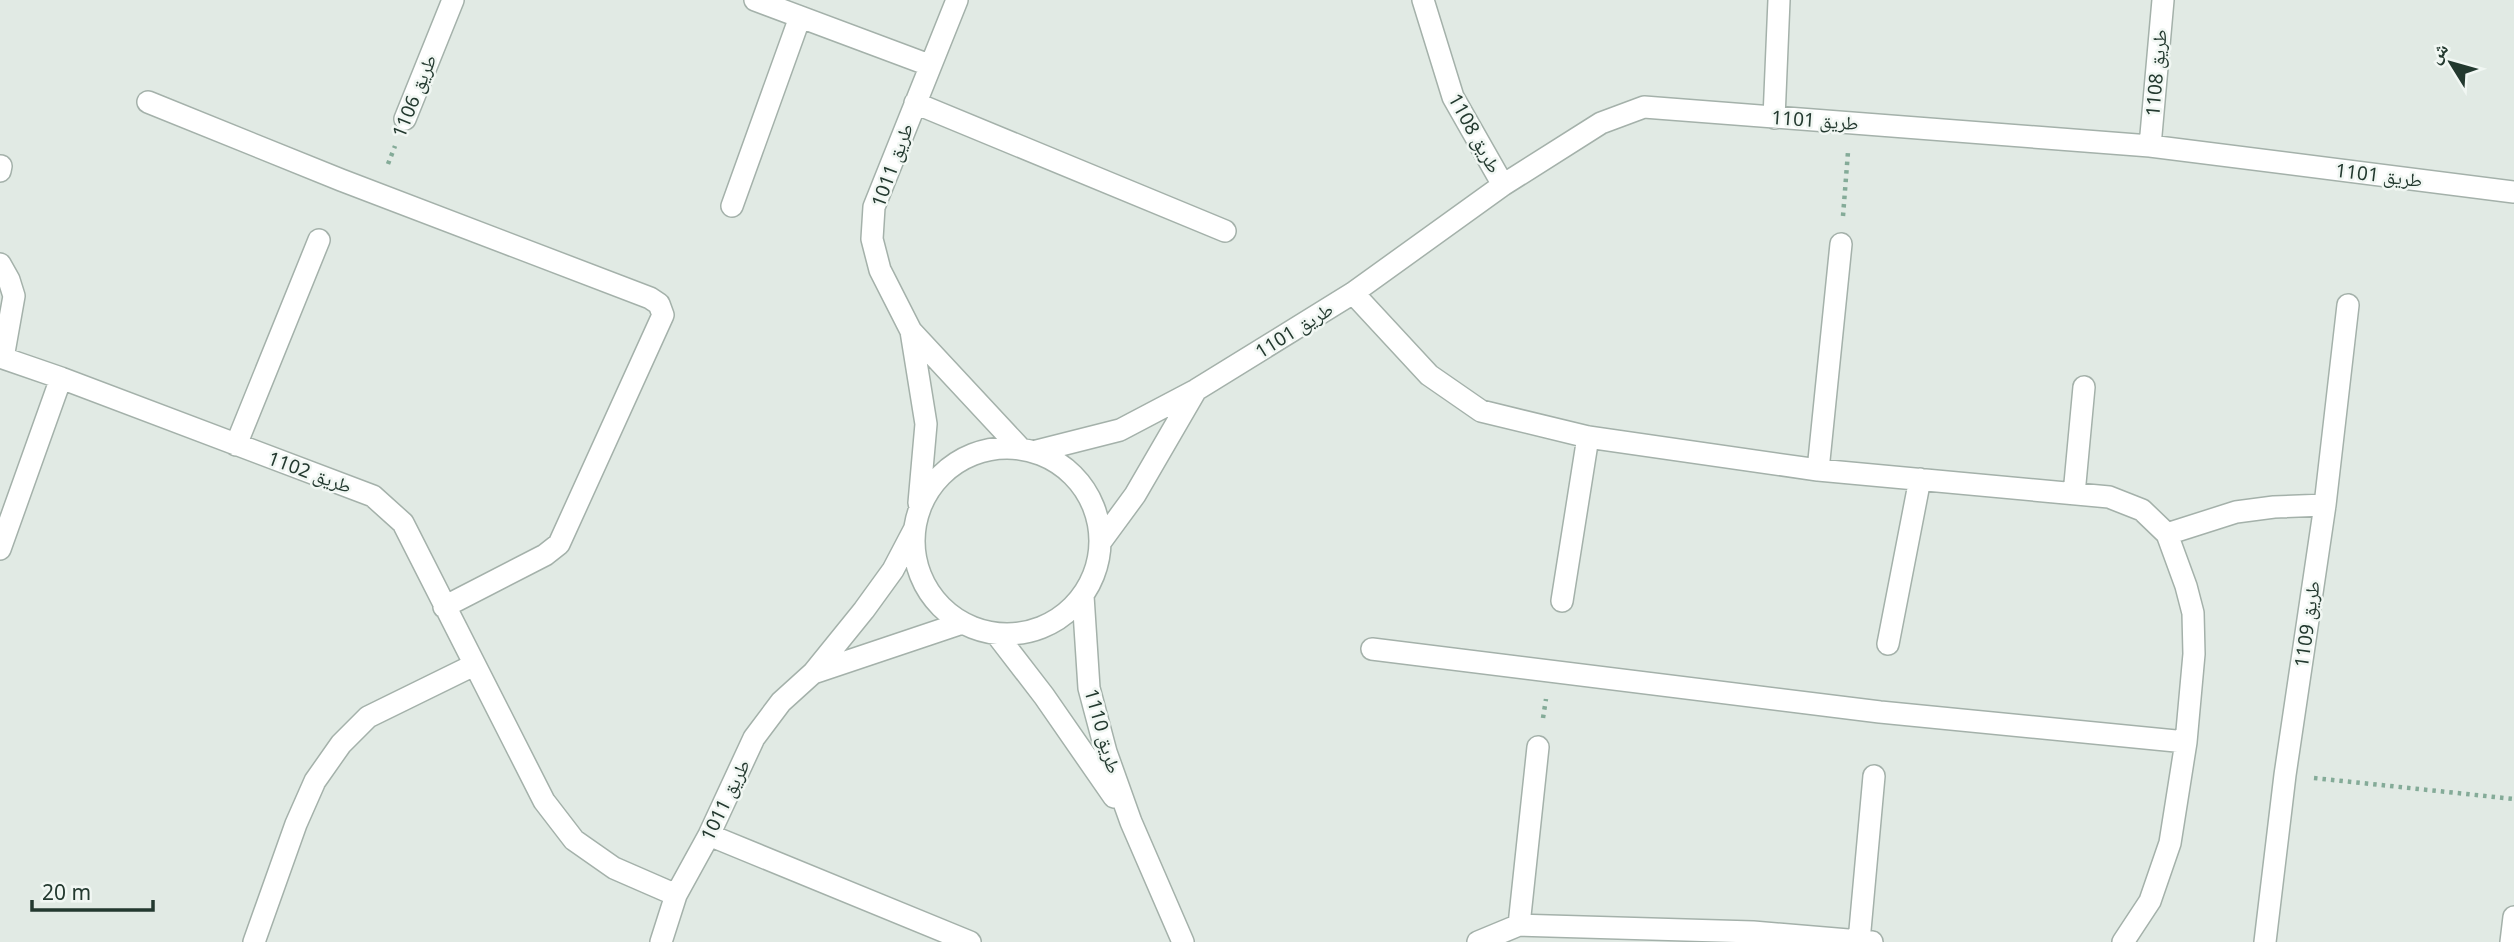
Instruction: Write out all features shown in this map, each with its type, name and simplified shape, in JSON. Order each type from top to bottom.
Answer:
[{"type":"street","name":"طريق 1106","points":[[405,119],[453,0]]},
{"type":"street","points":[[755,0],[929,65]]},
{"type":"street","name":"طريق 1011","points":[[661,942],[676,895],[709,835],[754,738],[781,702],[813,673],[864,610],[893,569],[916,520],[926,424],[911,331],[880,270],[872,239],[874,207],[957,0]]},
{"type":"street","name":"طريق 1108","points":[[1423,0],[1453,97],[1503,185]]},
{"type":"street","points":[[1774,118],[1779,0]]},
{"type":"street","name":"طريق 1108","points":[[2150,146],[2162,0]]},
{"type":"street","points":[[732,206],[800,17]]},
{"type":"street","points":[[148,102],[650,298],[659,304],[663,315],[559,544],[545,555],[444,607]]},
{"type":"street","points":[[915,103],[1225,231]]},
{"type":"street","name":"طريق 1101","points":[[1028,449],[1120,430],[1196,390],[1353,293],[1503,185],[1601,123],[1644,107],[2150,146],[2514,192]]},
{"type":"street","points":[[0,171],[1,166]]},
{"type":"street","points":[[236,445],[319,240]]},
{"type":"street","points":[[1818,470],[1841,244]]},
{"type":"street","points":[[0,264],[14,296],[1,357]]},
{"type":"street","points":[[1353,293],[1429,374],[1481,411],[1588,437],[1818,470],[2109,497],[2142,510],[2167,534],[2186,586],[2193,612],[2194,654],[2186,742],[2171,843],[2150,901],[2126,941]]},
{"type":"street","name":"طريق 1109","points":[[2265,942],[2285,775],[2325,505],[2348,305]]},
{"type":"street","name":"طريق 1011","points":[[911,331],[1028,449]]},
{"type":"street","name":"طريق 1102","points":[[1,357],[373,496],[403,523],[544,801],[573,840],[614,867],[676,895]]},
{"type":"street","points":[[0,549],[61,378]]},
{"type":"street","points":[[2074,494],[2084,387]]},
{"type":"street","name":"طريق 1101","points":[[1102,540],[1135,495],[1196,390]]},
{"type":"street","points":[[1562,601],[1588,437]]},
{"type":"street","points":[[987,448],[1028,449],[1071,470],[1093,502],[1102,540],[1100,560],[1083,596],[1070,611],[1048,625],[1023,634],[998,635],[962,624],[934,600],[917,567],[916,520],[934,483],[957,461],[987,448]]},
{"type":"street","points":[[1888,644],[1920,479]]},
{"type":"street","points":[[2167,534],[2236,512],[2325,505]]},
{"type":"street","name":"طريق 1110","points":[[1083,596],[1089,688],[1106,752],[1131,822],[1183,942]]},
{"type":"street","name":"طريق 1011","points":[[813,673],[962,624]]},
{"type":"street","name":"طريق 1110","points":[[998,635],[1044,696],[1131,822]]},
{"type":"street","points":[[1372,649],[1880,712],[2186,742]]},
{"type":"street","points":[[254,942],[315,781],[341,744],[368,718],[474,665]]},
{"type":"street","points":[[1519,925],[1538,747]]},
{"type":"street","points":[[1478,942],[1519,925],[1865,942],[1874,776]]},
{"type":"street","points":[[709,835],[970,942]]},
{"type":"street","points":[[2511,942],[2514,917]]},
{"type":"path","name":"طريق 1106","points":[[376,193],[405,119]]},
{"type":"path","points":[[1841,244],[1850,123]]},
{"type":"path","points":[[2285,775],[2514,799]]}]
